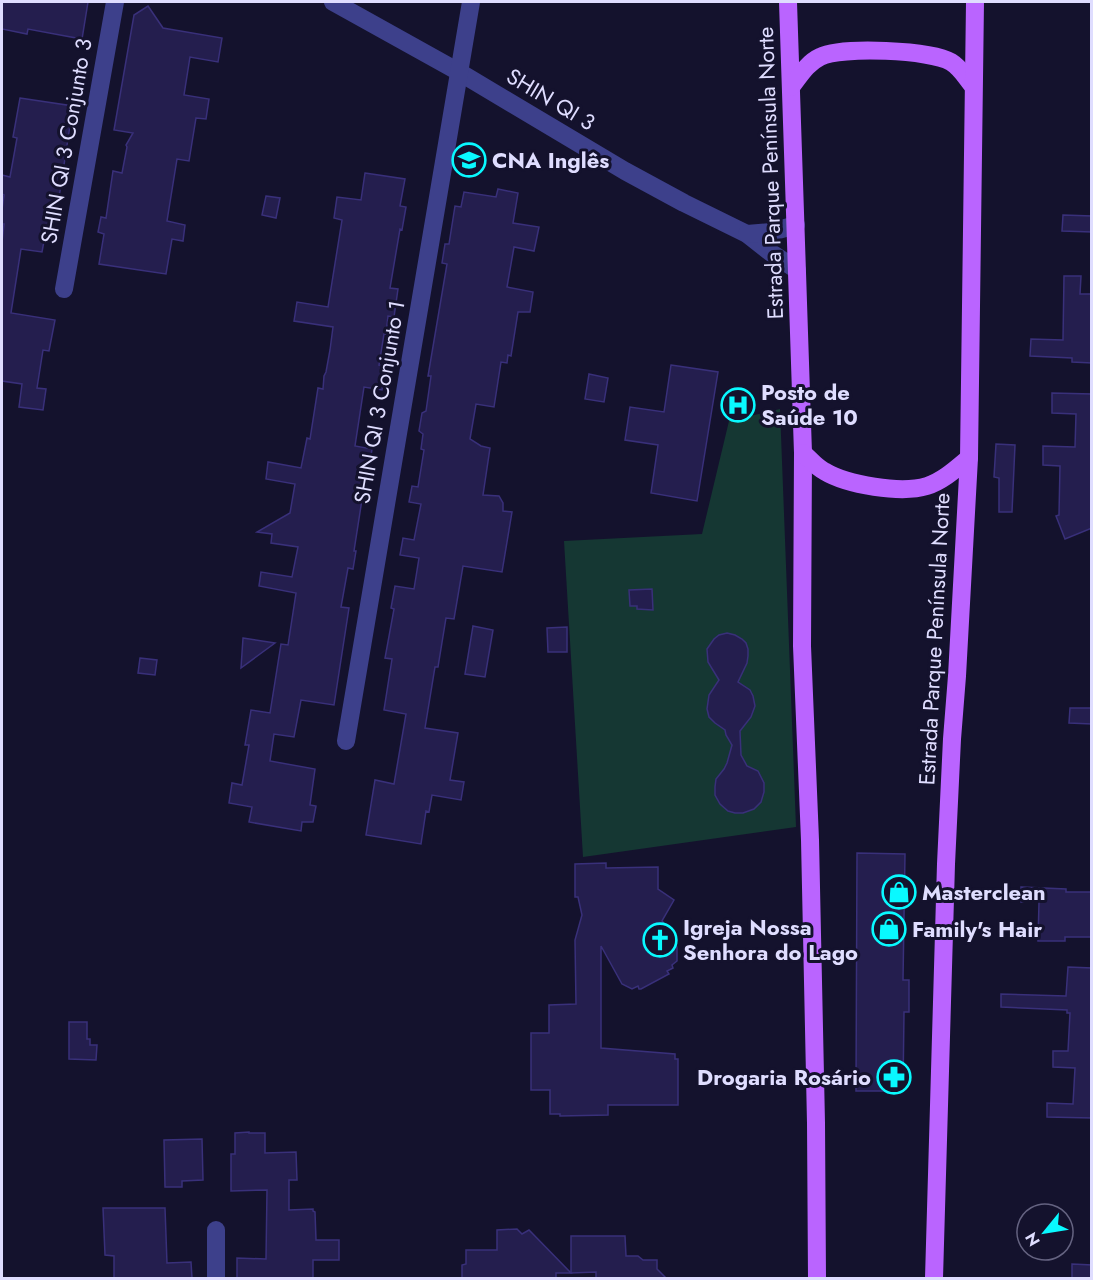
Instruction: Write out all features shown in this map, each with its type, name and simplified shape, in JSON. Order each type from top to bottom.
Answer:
[{"type":"main road","name":"Estrada Parque Península Norte","points":[[788,2],[803,453],[802,646],[810,863],[817,1278]]},
{"type":"main road","name":"Estrada Parque Península Norte","points":[[934,1278],[946,853],[969,458],[975,2]]},
{"type":"main road","points":[[791,87],[811,63],[820,57],[840,52],[873,51],[912,52],[941,58],[959,68],[973,86]]},
{"type":"main road","points":[[803,453],[823,471],[841,480],[867,486],[893,488],[927,486],[953,472],[969,458]]},
{"type":"street","name":"SHIN QI 3 Conjunto 3","points":[[64,289],[115,2]]},
{"type":"street","name":"SHIN QI 3","points":[[333,2],[459,72],[625,171],[747,234],[778,259],[797,270]]},
{"type":"street","name":"SHIN QI 3 Conjunto 1","points":[[346,741],[471,2]]},
{"type":"street","points":[[747,234],[771,232],[796,225]]},
{"type":"street","points":[[216,1230],[216,1278]]},
{"type":"green space","points":[[780,409],[796,827],[583,857],[564,541],[702,534],[729,421]]},
{"type":"building","points":[[2,2],[88,2],[82,39],[28,29],[27,34],[2,29]]},
{"type":"building","points":[[148,6],[163,28],[222,38],[218,62],[190,57],[184,95],[209,99],[206,119],[196,118],[189,161],[177,159],[167,221],[185,225],[183,241],[172,239],[166,274],[99,264],[104,234],[98,232],[101,217],[106,218],[113,171],[122,173],[126,145],[133,133],[114,130],[134,15]]},
{"type":"building","points":[[20,98],[73,106],[58,204],[54,203],[48,236],[45,236],[42,252],[21,249],[11,313],[55,320],[49,351],[43,350],[37,388],[46,389],[43,410],[19,407],[22,384],[2,381],[4,224],[2,224],[2,210],[4,195],[2,194],[2,175],[10,177],[17,138],[13,137]]},
{"type":"building","points":[[365,173],[405,179],[400,206],[406,207],[390,288],[398,289],[394,317],[388,316],[379,365],[386,366],[382,390],[364,387],[355,446],[372,449],[365,493],[363,493],[353,569],[348,568],[341,607],[349,608],[334,705],[301,700],[294,737],[274,734],[270,761],[315,769],[310,805],[316,806],[313,822],[302,822],[301,831],[249,822],[252,807],[229,803],[232,783],[242,785],[249,745],[245,745],[251,710],[270,713],[281,644],[288,645],[296,593],[259,586],[261,572],[292,577],[298,547],[271,543],[272,534],[257,532],[290,513],[295,484],[266,479],[268,462],[301,468],[307,438],[310,439],[318,388],[323,389],[330,350],[333,327],[294,321],[297,302],[328,307],[342,220],[334,218],[337,197],[361,200]]},
{"type":"building","points":[[498,189],[518,193],[513,223],[539,227],[534,251],[514,247],[507,287],[533,292],[530,312],[518,312],[511,356],[508,355],[507,363],[501,362],[494,407],[476,404],[470,439],[481,446],[490,448],[483,495],[499,496],[503,503],[503,511],[512,512],[502,572],[463,566],[454,619],[446,618],[425,728],[458,733],[450,780],[464,782],[461,800],[432,795],[429,812],[426,811],[421,844],[366,835],[375,780],[394,784],[406,714],[384,710],[392,659],[385,658],[394,609],[391,608],[395,586],[414,589],[419,558],[400,555],[403,538],[414,540],[421,504],[409,502],[412,486],[418,487],[424,450],[421,449],[423,434],[419,431],[422,413],[426,411],[431,376],[428,376],[447,264],[442,263],[445,244],[449,244],[455,206],[461,207],[464,192],[496,197]]},
{"type":"building","points":[[266,196],[280,198],[276,218],[262,215]]},
{"type":"building","points":[[1063,215],[1092,216],[1092,232],[1062,231]]},
{"type":"building","points":[[1064,276],[1081,276],[1080,294],[1092,294],[1092,363],[1072,362],[1072,358],[1030,356],[1031,339],[1063,340]]},
{"type":"building","points":[[671,365],[718,372],[697,501],[651,493],[658,445],[625,440],[630,407],[664,412]]},
{"type":"building","points":[[589,374],[608,378],[604,402],[585,399]]},
{"type":"building","points":[[1052,393],[1092,394],[1092,528],[1065,539],[1056,516],[1059,515],[1060,466],[1043,465],[1043,446],[1075,447],[1076,414],[1052,413]]},
{"type":"building","points":[[996,444],[1015,445],[1012,512],[999,512],[999,478],[994,477]]},
{"type":"building","points":[[652,589],[653,610],[630,606],[629,590]]},
{"type":"building","points":[[473,626],[493,630],[485,677],[465,674]]},
{"type":"building","points":[[567,627],[567,652],[548,652],[547,628]]},
{"type":"building","points":[[727,633],[742,639],[748,649],[747,663],[738,682],[750,690],[755,706],[751,717],[740,731],[741,755],[747,766],[758,771],[764,783],[761,802],[754,809],[743,813],[728,811],[715,795],[716,779],[727,763],[732,745],[725,730],[709,717],[707,709],[709,695],[719,680],[708,662],[707,649],[719,635]]},
{"type":"building","points":[[243,638],[275,643],[241,668]]},
{"type":"building","points":[[140,658],[157,660],[155,675],[138,673]]},
{"type":"building","points":[[1070,708],[1092,708],[1092,724],[1069,723]]},
{"type":"building","points":[[857,853],[905,854],[903,980],[909,980],[909,1012],[904,1012],[903,1091],[856,1091]]},
{"type":"building","points":[[606,863],[606,868],[658,867],[658,889],[674,900],[662,921],[673,933],[677,948],[677,961],[672,965],[673,968],[667,971],[669,974],[641,989],[638,986],[632,989],[622,984],[601,946],[601,1048],[675,1054],[675,1059],[678,1059],[678,1105],[608,1105],[608,1115],[560,1116],[560,1114],[550,1114],[550,1090],[531,1090],[531,1033],[549,1033],[549,1005],[576,1004],[575,940],[582,915],[578,897],[575,897],[575,864]]},
{"type":"building","points":[[1021,887],[1066,889],[1066,892],[1092,892],[1092,937],[1065,937],[1065,941],[1038,941],[1039,902],[1021,902]]},
{"type":"building","points":[[1068,967],[1092,968],[1092,1118],[1047,1117],[1047,1103],[1073,1104],[1075,1068],[1053,1067],[1053,1051],[1068,1051],[1070,1013],[1067,1013],[1067,1010],[1001,1007],[1001,994],[1066,996]]},
{"type":"building","points":[[69,1022],[87,1022],[87,1039],[90,1039],[90,1045],[97,1045],[96,1060],[69,1059]]},
{"type":"building","points":[[235,1133],[265,1133],[265,1153],[296,1152],[297,1180],[289,1180],[289,1210],[313,1209],[316,1240],[339,1240],[339,1260],[313,1260],[313,1278],[237,1278],[237,1258],[266,1259],[267,1190],[231,1191],[231,1154],[235,1154]]},
{"type":"building","points":[[202,1139],[203,1180],[182,1181],[182,1187],[165,1187],[164,1140]]},
{"type":"building","points":[[103,1208],[165,1208],[167,1263],[191,1262],[192,1278],[114,1278],[114,1256],[105,1255]]},
{"type":"building","points":[[517,1229],[522,1234],[529,1230],[571,1273],[556,1273],[556,1278],[462,1278],[462,1265],[466,1264],[466,1250],[497,1250],[497,1230]]},
{"type":"building","points":[[571,1236],[625,1236],[626,1256],[657,1260],[657,1269],[666,1278],[596,1278],[596,1272],[571,1273]]},
{"type":"building","points":[[1072,1264],[1092,1265],[1092,1278],[1072,1278]]},
{"type":"place","name":"CNA Inglês","points":[[469,160]]},
{"type":"place","name":"Posto de Saúde 10","points":[[738,405]]},
{"type":"place","name":"Masterclean","points":[[899,892]]},
{"type":"place","name":"Family's Hair","points":[[889,929]]},
{"type":"place","name":"Igreja Nossa Senhora do Lago","points":[[660,940]]},
{"type":"place","name":"Drogaria Rosário","points":[[894,1077]]}]
